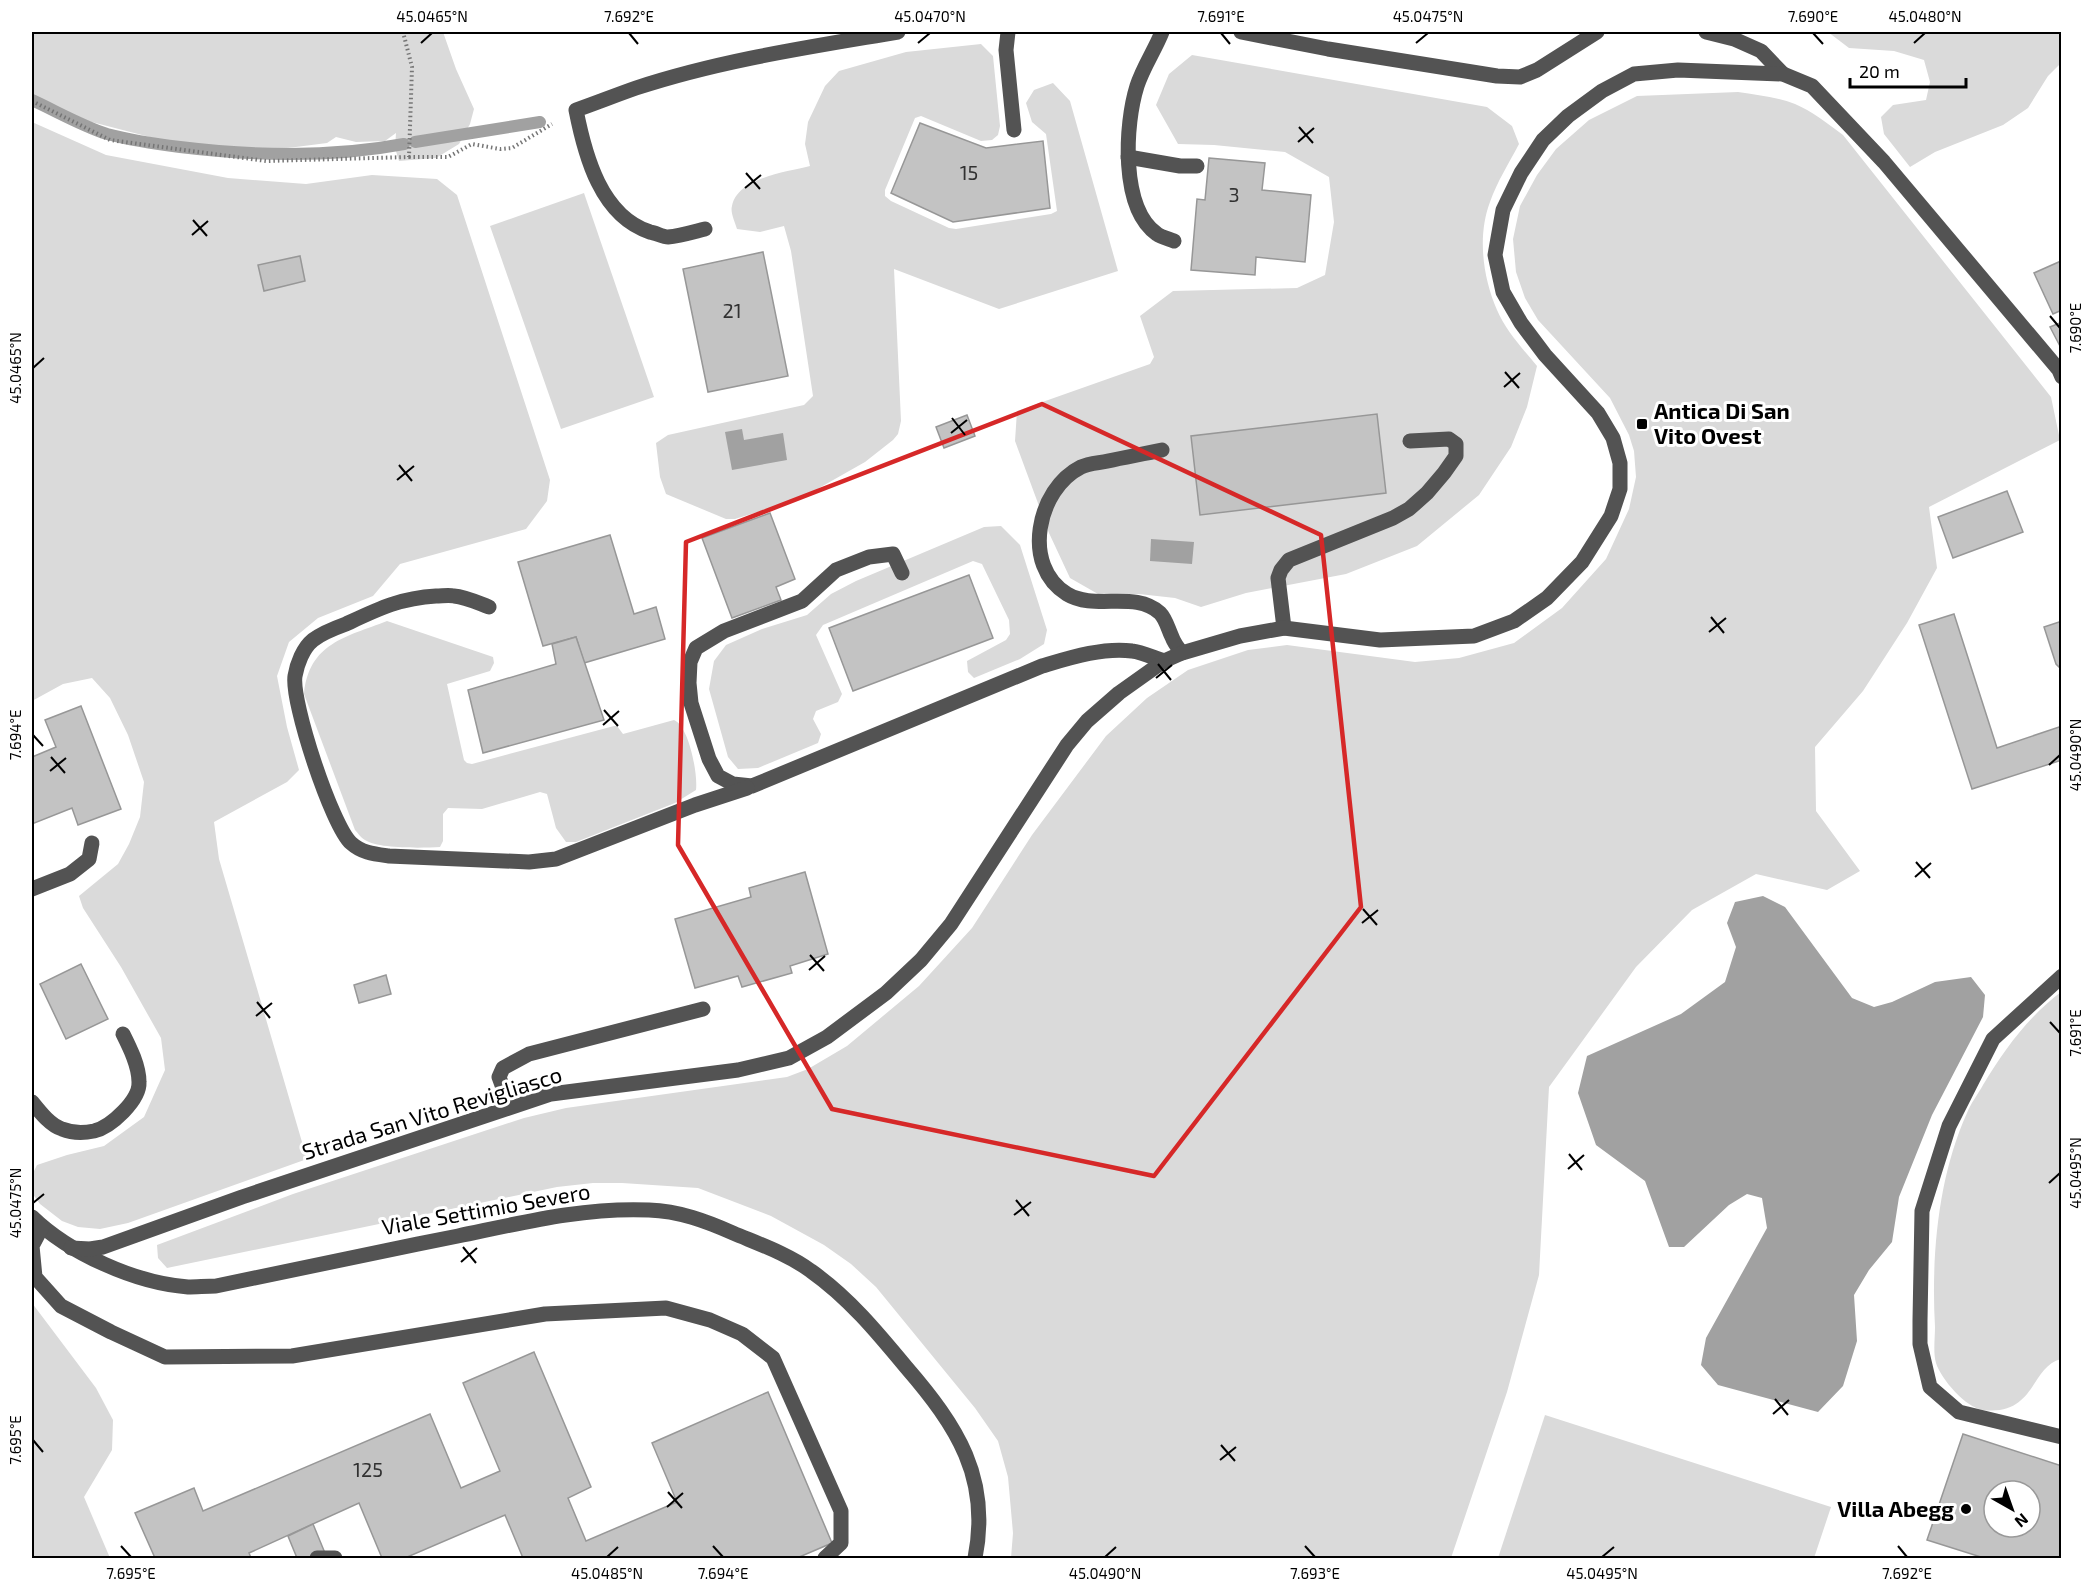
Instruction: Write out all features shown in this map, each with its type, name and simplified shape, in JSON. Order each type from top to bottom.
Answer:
[{"type":"street","points":[[705,229],[667,237],[636,227],[615,210],[596,177],[581,138],[576,111],[638,88],[721,65],[795,49],[898,32]]},
{"type":"street","points":[[1008,32],[1006,50],[1014,130]]},
{"type":"street","points":[[1162,32],[1137,86],[1128,136],[1128,157],[1132,194],[1140,214],[1156,234],[1174,241]]},
{"type":"street","points":[[1241,32],[1328,49],[1497,76],[1520,77],[1538,70],[1597,32]]},
{"type":"street","points":[[1706,32],[1734,39],[1761,51],[1783,74]]},
{"type":"street","name":"Strada San Vito Revigliasco","points":[[71,1248],[103,1247],[242,1197],[551,1094],[738,1070],[789,1058],[827,1037],[886,993],[921,960],[951,924],[1067,745],[1088,721],[1119,693],[1164,662],[1182,653],[1240,636],[1284,628],[1380,640],[1474,636],[1514,621],[1547,598],[1582,562],[1611,516],[1620,489],[1620,463],[1614,438],[1598,413],[1545,356],[1521,323],[1503,292],[1495,255],[1503,210],[1521,173],[1543,140],[1568,116],[1602,92],[1634,74],[1678,70],[1783,74],[1812,86],[1907,189],[2059,370],[2061,377]]},
{"type":"street","points":[[1128,157],[1180,166],[1197,166]]},
{"type":"street","points":[[1284,628],[1278,578],[1289,560],[1393,518],[1410,508],[1428,493],[1456,456],[1456,444],[1449,439],[1410,441]]},
{"type":"street","points":[[1162,450],[1083,466],[1067,475],[1044,508],[1039,527],[1039,543],[1045,568],[1065,593],[1079,600],[1134,602],[1150,605],[1161,614],[1182,653]]},
{"type":"street","points":[[752,786],[733,784],[718,776],[709,759],[691,703],[688,683],[690,662],[696,648],[724,631],[802,601],[836,570],[869,557],[893,554],[902,573]]},
{"type":"street","points":[[489,607],[454,595],[413,597],[328,631],[312,641],[301,656],[295,676],[295,695],[317,771],[340,827],[350,842],[368,854],[529,862],[556,859],[695,805],[752,786],[1042,666],[1107,651],[1133,651],[1164,662]]},
{"type":"street","points":[[32,889],[70,874],[89,859],[92,843]]},
{"type":"street","points":[[2061,976],[1994,1039],[1948,1126],[1922,1211],[1920,1321],[1920,1344],[1930,1387],[1959,1412],[2061,1437]]},
{"type":"street","points":[[510,1107],[500,1077],[503,1068],[529,1054],[703,1009]]},
{"type":"street","points":[[32,1102],[59,1129],[74,1133],[96,1131],[119,1116],[132,1102],[140,1084],[135,1062],[123,1034]]},
{"type":"street","name":"Viale Settimio Severo","points":[[71,1248],[138,1277],[188,1287],[216,1286],[568,1213],[651,1210],[695,1217],[773,1249],[810,1270],[842,1296],[914,1376],[959,1439],[976,1480],[980,1518],[975,1558]]},
{"type":"street","points":[[71,1248],[37,1222],[32,1246],[35,1277],[61,1306],[165,1357],[292,1356],[545,1314],[666,1308],[710,1320],[742,1334],[773,1358],[841,1511],[841,1543],[825,1558]]},
{"type":"street","points":[[317,1558],[335,1558]]},
{"type":"path","points":[[403,32],[412,67],[409,157]]},
{"type":"path","points":[[32,101],[110,140],[266,161],[448,157],[472,144],[512,148],[576,111]]},
{"type":"highlighted area","points":[[1042,404],[1321,535],[1361,907],[1154,1176],[832,1109],[678,845],[686,542]]},
{"type":"shaded area","points":[[32,32],[443,32],[474,109],[470,124],[459,144],[436,158],[399,161],[395,148],[396,133],[385,141],[356,142],[336,137],[327,143],[288,148],[213,148],[173,143],[84,120],[37,98],[32,93]]},
{"type":"shaded area","points":[[1828,32],[2061,32],[2061,63],[2048,76],[2028,108],[2003,125],[1935,152],[1910,167],[1884,134],[1881,117],[1893,105],[1926,100],[1930,82],[1924,60],[1894,51],[1849,48]]},
{"type":"shaded area","points":[[981,44],[993,56],[1000,126],[998,135],[992,140],[981,141],[921,116],[915,118],[885,190],[885,196],[949,228],[956,229],[1051,214],[1057,211],[1046,134],[1032,122],[1026,103],[1034,90],[1053,83],[1070,101],[1118,271],[999,309],[894,269],[901,421],[898,434],[893,440],[865,462],[812,492],[735,519],[726,519],[666,494],[660,477],[656,443],[668,435],[804,405],[813,396],[791,251],[784,226],[760,232],[737,229],[732,211],[736,196],[743,189],[764,178],[810,166],[805,144],[808,122],[825,86],[839,71],[906,52]]},
{"type":"shaded area","points":[[1192,55],[1487,107],[1512,126],[1519,144],[1490,202],[1484,229],[1483,257],[1492,298],[1501,318],[1515,340],[1537,366],[1527,407],[1511,447],[1479,495],[1417,546],[1346,574],[1246,593],[1201,607],[1175,598],[1139,594],[1098,594],[1070,578],[1049,533],[1015,441],[1017,411],[1150,364],[1154,357],[1140,316],[1173,291],[1297,288],[1325,275],[1334,222],[1329,177],[1285,152],[1178,144],[1156,105],[1169,74]]},
{"type":"shaded area","points":[[1738,92],[1795,104],[1814,114],[1843,135],[2051,397],[2060,440],[1929,507],[1937,568],[1907,623],[1863,691],[1815,747],[1816,811],[1860,871],[1827,890],[1756,874],[1692,910],[1636,967],[1549,1087],[1539,1275],[1507,1392],[1451,1558],[1011,1558],[1013,1533],[1008,1477],[998,1441],[975,1408],[876,1287],[851,1264],[824,1245],[771,1216],[698,1188],[622,1183],[557,1187],[167,1268],[158,1258],[157,1245],[293,1194],[524,1118],[566,1108],[787,1077],[808,1069],[847,1046],[919,986],[972,928],[1032,835],[1106,736],[1147,698],[1188,670],[1248,650],[1287,645],[1415,662],[1459,658],[1514,643],[1562,608],[1606,559],[1629,509],[1636,477],[1634,451],[1629,435],[1610,398],[1538,320],[1525,298],[1516,272],[1513,239],[1520,206],[1537,175],[1556,149],[1589,120],[1637,96]]},
{"type":"shaded area","points":[[32,122],[106,155],[228,178],[306,184],[372,175],[437,179],[457,195],[550,480],[547,501],[526,529],[400,564],[373,596],[318,618],[289,642],[277,676],[287,727],[299,770],[287,782],[214,822],[219,859],[307,1159],[128,1223],[100,1229],[78,1227],[62,1221],[40,1204],[32,1193],[32,1175],[37,1165],[104,1146],[144,1117],[165,1070],[161,1038],[121,967],[83,908],[79,896],[118,864],[140,817],[144,782],[128,735],[110,698],[92,678],[63,684],[32,701]]},
{"type":"shaded area","points":[[584,193],[654,397],[561,429],[490,226]]},
{"type":"shaded area","points":[[742,429],[744,440],[783,433],[787,460],[732,470],[725,432]]},
{"type":"shaded area","points":[[1001,526],[1020,545],[1047,630],[1044,644],[1020,659],[974,678],[968,672],[967,661],[1006,640],[1010,634],[1009,620],[982,564],[973,561],[823,625],[816,635],[842,694],[838,702],[816,711],[813,719],[821,734],[818,743],[758,768],[738,769],[728,757],[709,689],[714,661],[726,645],[762,629],[807,615],[831,594],[856,581],[984,527]]},
{"type":"shaded area","points":[[1151,539],[1194,542],[1192,564],[1150,561]]},
{"type":"shaded area","points":[[387,621],[493,657],[494,663],[490,671],[447,684],[464,760],[467,763],[472,764],[614,726],[617,726],[623,734],[674,720],[684,731],[688,741],[696,773],[696,790],[675,803],[576,842],[566,842],[556,828],[547,794],[540,792],[482,809],[448,808],[443,814],[443,841],[440,847],[390,846],[365,840],[355,830],[304,694],[307,677],[313,663],[332,644]]},
{"type":"shaded area","points":[[1763,896],[1785,907],[1852,998],[1874,1007],[1892,1002],[1935,982],[1971,977],[1985,995],[1983,1017],[1932,1115],[1899,1197],[1892,1242],[1869,1270],[1854,1295],[1857,1341],[1843,1386],[1818,1412],[1718,1385],[1701,1365],[1706,1338],[1767,1228],[1762,1198],[1747,1194],[1729,1205],[1684,1247],[1669,1247],[1645,1181],[1596,1145],[1578,1093],[1587,1056],[1681,1014],[1725,982],[1736,947],[1727,923],[1735,902]]},
{"type":"shaded area","points":[[2061,992],[2061,1359],[2043,1371],[2023,1399],[2013,1406],[2000,1410],[1983,1410],[1969,1404],[1955,1392],[1943,1377],[1935,1359],[1934,1273],[1943,1190],[1957,1138],[1973,1102],[1999,1059],[2018,1035],[2038,1012]]},
{"type":"shaded area","points":[[32,1303],[96,1388],[113,1420],[112,1450],[84,1497],[110,1558],[32,1558]]},
{"type":"shaded area","points":[[1545,1415],[1831,1507],[1814,1558],[1498,1558]]},
{"type":"building","points":[[920,123],[986,148],[1043,141],[1050,208],[953,222],[891,193]]},
{"type":"building","points":[[1209,158],[1265,163],[1262,190],[1311,195],[1305,262],[1256,257],[1255,275],[1191,270],[1197,199],[1205,200]]},
{"type":"building","points":[[763,252],[788,376],[708,392],[683,269]]},
{"type":"building","points":[[300,256],[305,281],[264,291],[258,265]]},
{"type":"building","points":[[2061,261],[2062,310],[2053,314],[2034,273]]},
{"type":"building","points":[[2062,322],[2062,350],[2050,327]]},
{"type":"building","points":[[1377,414],[1386,493],[1200,515],[1191,436]]},
{"type":"building","points":[[967,415],[975,436],[944,448],[936,427]]},
{"type":"building","points":[[2007,491],[2023,532],[1953,558],[1938,517]]},
{"type":"building","points":[[770,513],[795,579],[776,587],[781,600],[732,618],[702,538]]},
{"type":"building","points":[[610,535],[634,614],[656,607],[665,639],[584,663],[576,637],[543,646],[518,562]]},
{"type":"building","points":[[969,575],[993,638],[853,691],[829,628]]},
{"type":"building","points":[[1954,614],[1997,748],[2062,726],[2062,760],[1972,789],[1919,625]]},
{"type":"building","points":[[2062,621],[2062,670],[2056,664],[2044,627]]},
{"type":"building","points":[[576,637],[604,720],[483,753],[468,690],[556,664],[552,644]]},
{"type":"building","points":[[81,706],[121,809],[78,825],[72,808],[32,824],[32,757],[56,747],[45,720]]},
{"type":"building","points":[[805,872],[828,954],[790,966],[792,973],[742,987],[738,976],[695,988],[675,919],[751,897],[749,888]]},
{"type":"building","points":[[81,964],[108,1019],[66,1039],[40,984]]},
{"type":"building","points":[[386,975],[391,994],[359,1003],[354,985]]},
{"type":"building","points":[[534,1352],[591,1487],[568,1498],[586,1541],[677,1502],[652,1443],[768,1392],[832,1543],[797,1558],[523,1558],[505,1515],[405,1558],[382,1558],[359,1503],[249,1553],[251,1558],[155,1558],[135,1513],[194,1488],[203,1511],[430,1414],[461,1488],[500,1471],[463,1383]]},
{"type":"building","name":"Villa Abegg","points":[[1963,1434],[2062,1466],[2062,1558],[1984,1558],[1927,1540]]},
{"type":"building","points":[[313,1524],[327,1558],[297,1558],[288,1536]]},
{"type":"waterway","points":[[32,100],[107,134],[180,147],[292,154],[348,152],[404,144]]},
{"type":"waterway","points":[[415,142],[540,122]]},
{"type":"place","name":"Antica Di San Vito Ovest","points":[[1642,424]]},
{"type":"place","name":"Villa Abegg","points":[[1966,1509]]}]
